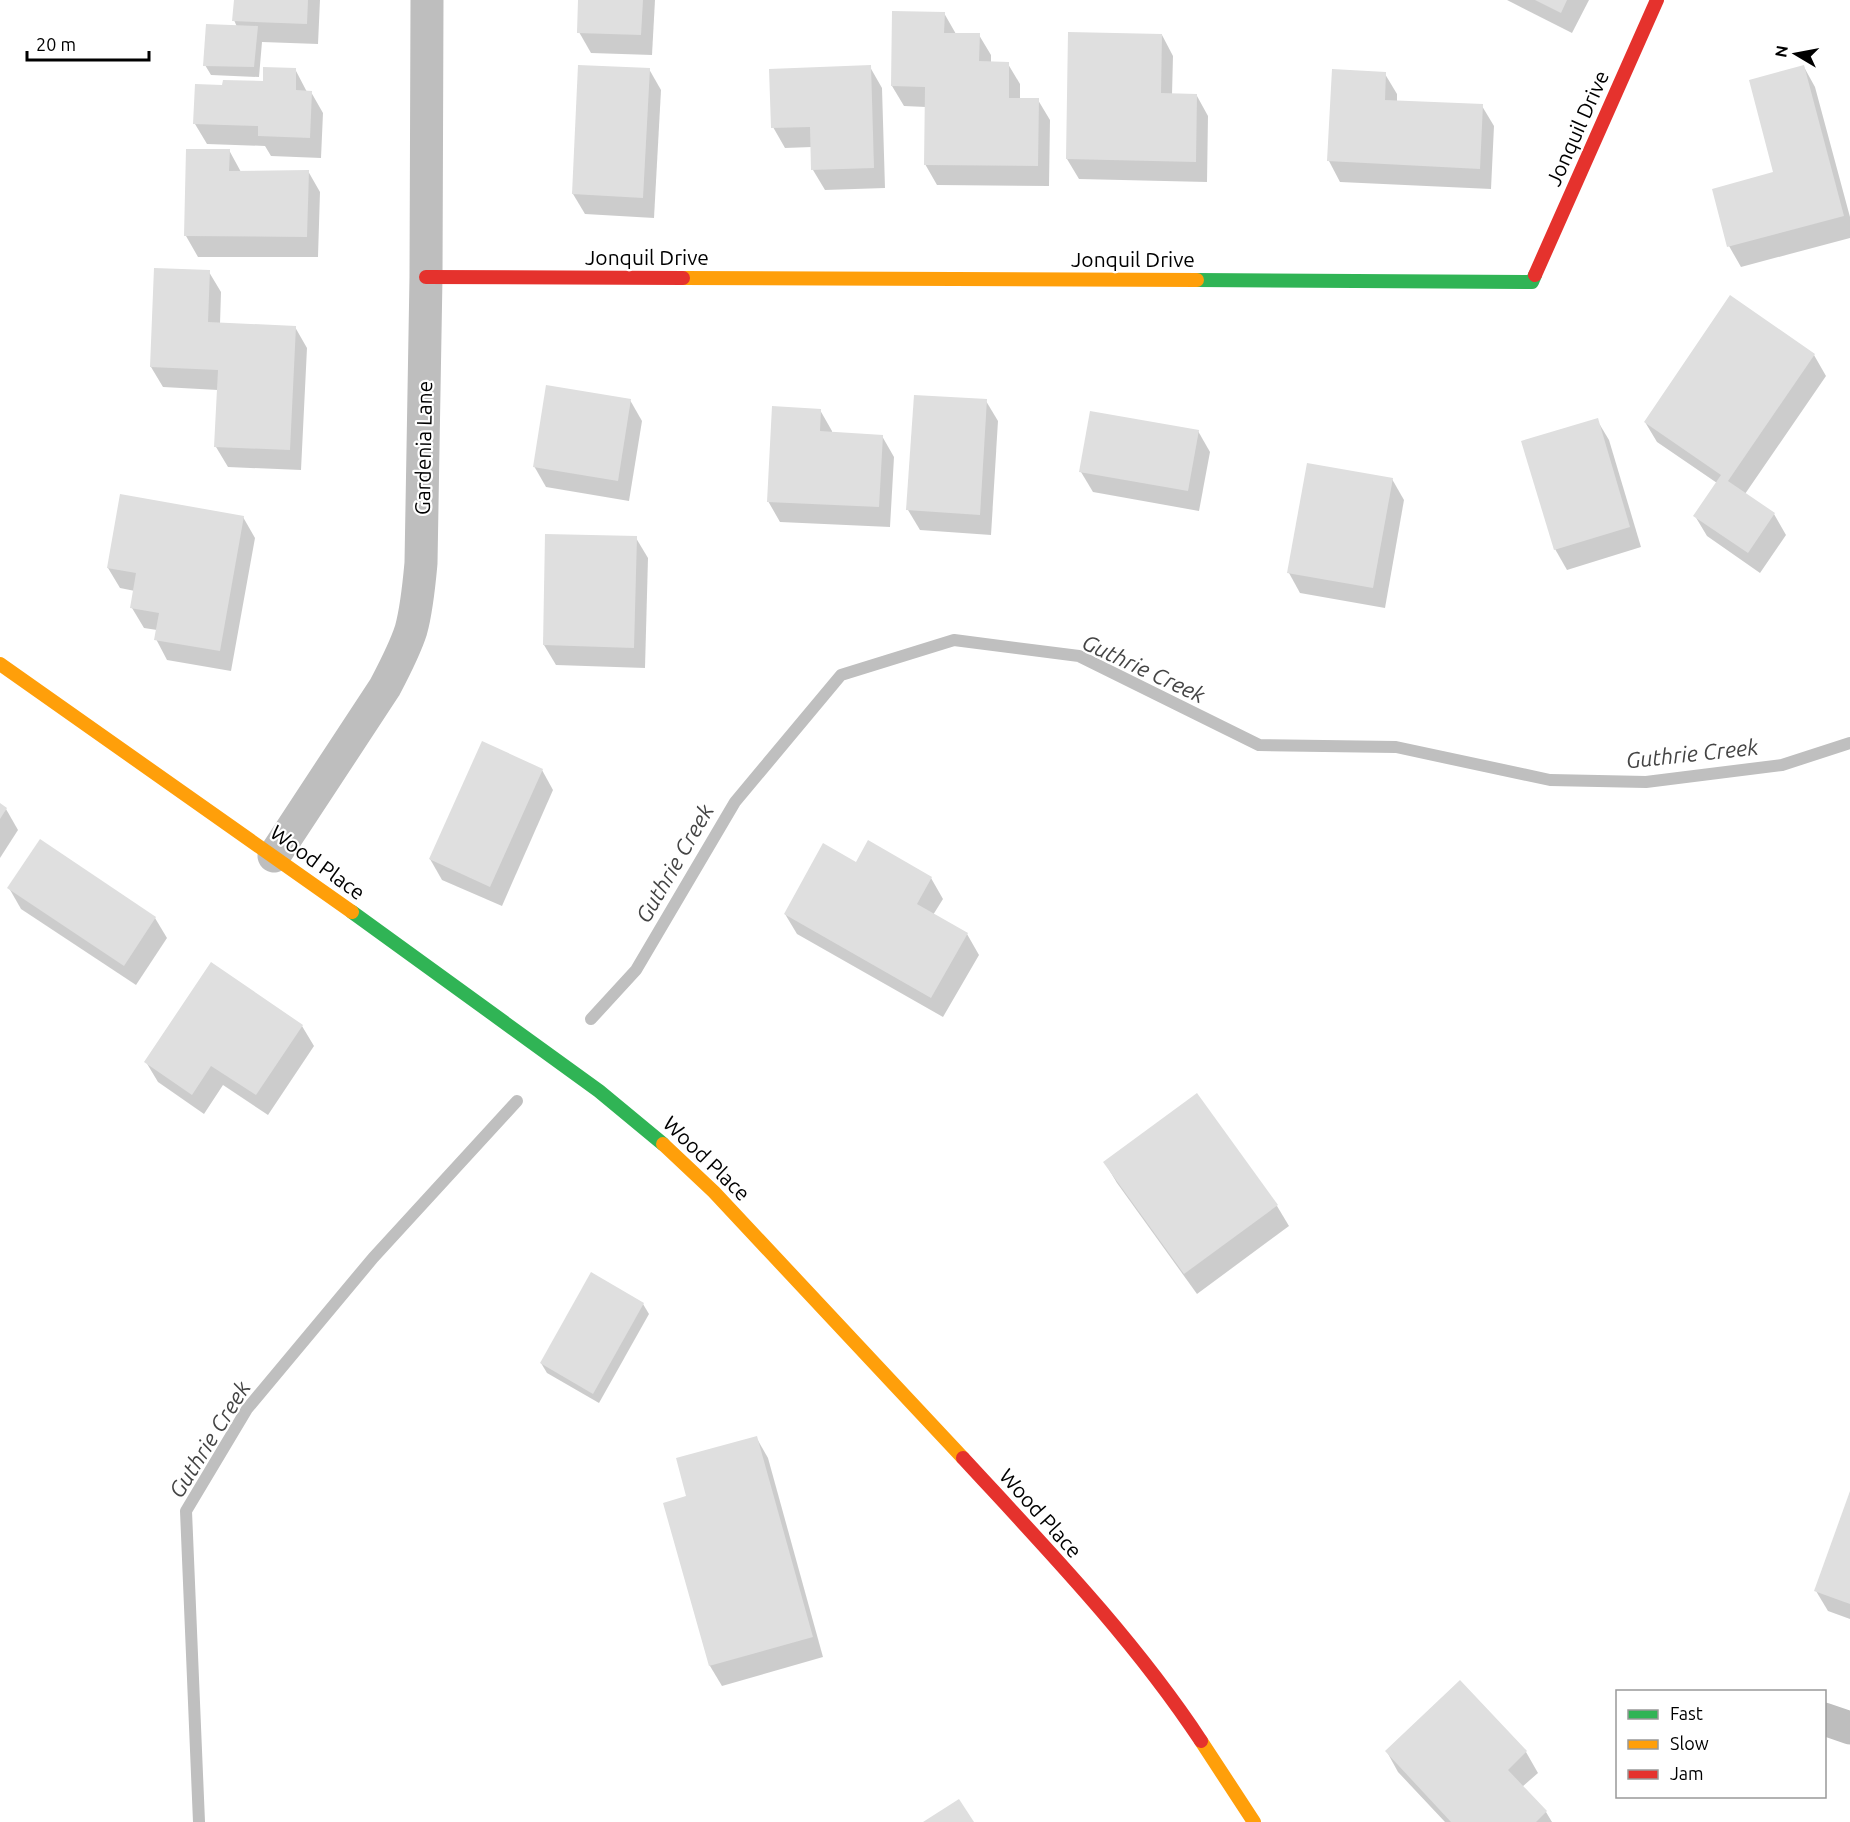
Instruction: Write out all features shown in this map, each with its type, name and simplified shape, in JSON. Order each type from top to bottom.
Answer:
[{"type":"street","name":"Gardenia Lane","points":[[274,856],[385,687],[411,630],[421,563],[426,277],[427,0]]},
{"type":"street","name":"Jonquil Drive","points":[[426,277],[1532,282],[1657,0]]},
{"type":"street","name":"Wood Place","points":[[0,664],[274,856],[638,1121],[714,1192],[1050,1552],[1120,1633],[1185,1717],[1254,1822]]},
{"type":"street","points":[[1826,1720],[1850,1728]]},
{"type":"building","points":[[234,0],[308,0],[307,24],[232,21]]},
{"type":"building","points":[[578,0],[643,0],[641,35],[577,33]]},
{"type":"building","points":[[1535,0],[1567,0],[1561,13]]},
{"type":"building","points":[[892,11],[945,12],[944,33],[980,33],[979,61],[1009,62],[1009,98],[1039,98],[1038,166],[924,165],[925,87],[891,86]]},
{"type":"building","points":[[206,24],[258,26],[254,67],[203,66]]},
{"type":"building","points":[[1068,32],[1162,34],[1161,93],[1197,94],[1196,162],[1066,159]]},
{"type":"building","points":[[578,65],[650,68],[643,198],[572,194]]},
{"type":"building","points":[[871,65],[874,168],[811,170],[810,127],[771,128],[769,69]]},
{"type":"building","points":[[1804,65],[1844,216],[1727,247],[1712,189],[1773,172],[1749,80]]},
{"type":"building","points":[[263,67],[296,68],[296,90],[312,91],[310,138],[258,136],[258,126],[193,124],[195,84],[222,85],[223,80],[263,81]]},
{"type":"building","points":[[1332,69],[1386,72],[1385,100],[1483,104],[1480,169],[1327,161]]},
{"type":"building","points":[[186,149],[230,149],[229,171],[309,170],[307,237],[184,236]]},
{"type":"building","points":[[154,268],[210,270],[208,322],[296,326],[290,450],[214,447],[218,370],[150,367]]},
{"type":"building","points":[[1730,295],[1815,354],[1728,481],[1775,513],[1748,553],[1693,516],[1721,475],[1644,422]]},
{"type":"building","points":[[546,385],[631,399],[618,481],[533,467]]},
{"type":"building","points":[[914,395],[987,399],[980,515],[906,510]]},
{"type":"building","points":[[772,406],[821,409],[820,431],[883,435],[879,507],[767,502]]},
{"type":"building","points":[[1090,411],[1199,430],[1188,491],[1079,472]]},
{"type":"building","points":[[1598,418],[1630,527],[1554,550],[1521,441]]},
{"type":"building","points":[[1307,463],[1393,478],[1373,588],[1287,573]]},
{"type":"building","points":[[120,494],[244,516],[220,651],[154,640],[159,613],[130,608],[136,573],[107,568]]},
{"type":"building","points":[[545,534],[637,536],[634,648],[543,645]]},
{"type":"building","points":[[482,741],[543,769],[490,887],[429,859]]},
{"type":"building","points":[[0,803],[7,808],[0,819]]},
{"type":"building","points":[[40,839],[156,917],[124,966],[7,888]]},
{"type":"building","points":[[868,840],[932,877],[917,904],[968,933],[931,998],[784,914],[823,843],[856,862]]},
{"type":"building","points":[[211,962],[303,1025],[256,1095],[211,1066],[192,1095],[144,1062]]},
{"type":"building","points":[[1197,1093],[1278,1205],[1184,1274],[1103,1162]]},
{"type":"building","points":[[591,1272],[644,1303],[593,1394],[540,1363]]},
{"type":"building","points":[[757,1436],[813,1637],[709,1666],[663,1503],[686,1496],[676,1458]]},
{"type":"building","points":[[1850,1491],[1850,1604],[1814,1591]]},
{"type":"building","points":[[1460,1680],[1527,1751],[1508,1770],[1547,1811],[1536,1822],[1451,1822],[1385,1751]]},
{"type":"building","points":[[959,1799],[974,1822],[923,1822]]},
{"type":"waterway","name":"Guthrie Creek","points":[[591,1019],[636,970],[735,802],[841,675],[954,640],[1079,656],[1259,745],[1396,747],[1550,780],[1646,782],[1782,765],[1850,743]]},
{"type":"waterway","name":"Guthrie Creek","points":[[199,1822],[186,1511],[247,1409],[373,1258],[517,1101]]},
{"type":"traffic: fast","points":[[1197,280],[1532,282],[1535,275]]},
{"type":"traffic: fast","points":[[352,912],[599,1091],[663,1144]]},
{"type":"traffic: slow","points":[[683,278],[1197,280]]},
{"type":"traffic: slow","points":[[0,664],[352,912]]},
{"type":"traffic: slow","points":[[663,1144],[714,1192],[963,1458]]},
{"type":"traffic: slow","points":[[1201,1741],[1254,1822]]},
{"type":"traffic: jam","points":[[1535,275],[1657,0]]},
{"type":"traffic: jam","points":[[426,277],[683,278]]},
{"type":"traffic: jam","points":[[963,1458],[1118,1630],[1175,1703],[1201,1741]]}]
